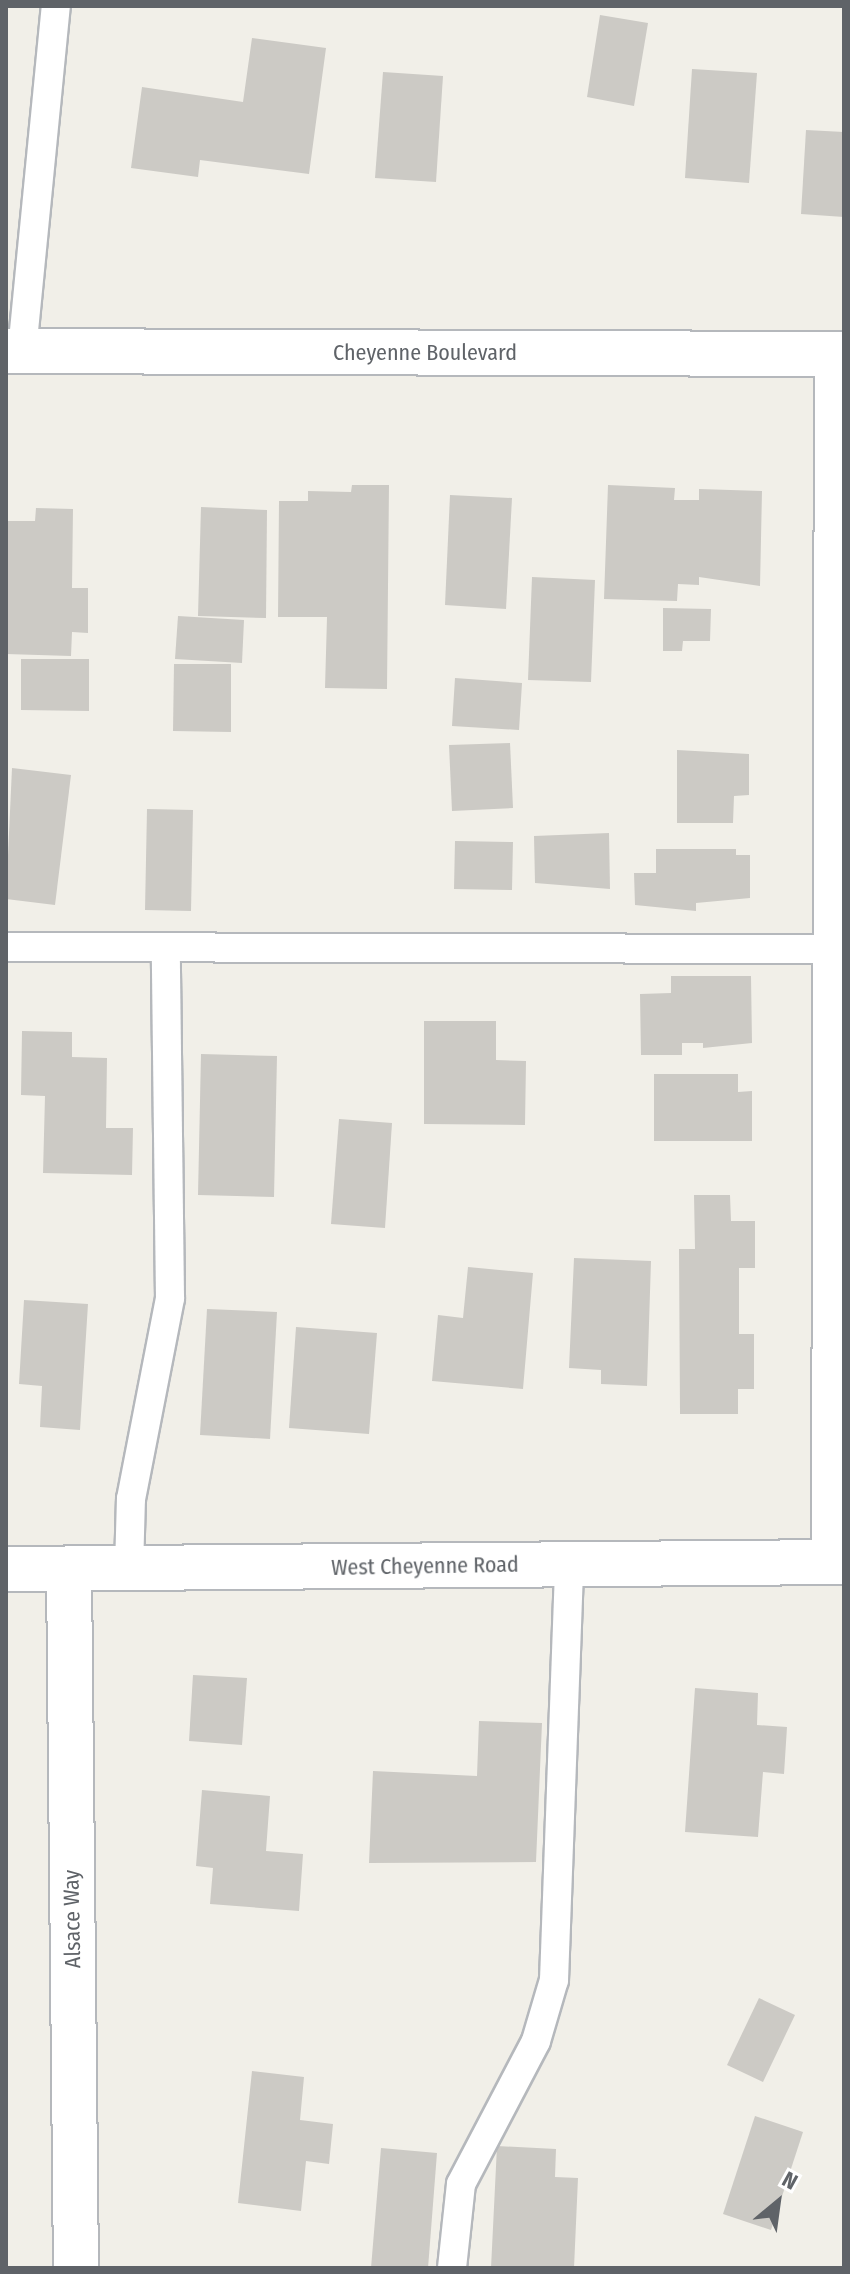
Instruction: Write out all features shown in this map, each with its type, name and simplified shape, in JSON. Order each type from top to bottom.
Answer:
[{"type":"street","name":"Cheyenne Boulevard","points":[[14,351],[840,354]]},
{"type":"street","points":[[839,1562],[842,949],[840,354]]},
{"type":"street","name":"West Cheyenne Road","points":[[6,1569],[839,1562]]},
{"type":"street","name":"Alsace Way","points":[[69,1570],[76,2268]]},
{"type":"lane","points":[[14,351],[56,6]]},
{"type":"lane","points":[[6,947],[842,949]]},
{"type":"lane","points":[[129,1569],[131,1499],[170,1298],[166,948]]},
{"type":"lane","points":[[452,2268],[461,2184],[536,2041],[554,1980],[569,1565]]},
{"type":"building","points":[[600,15],[648,23],[634,106],[587,97]]},
{"type":"building","points":[[252,38],[326,48],[309,174],[200,160],[198,177],[131,168],[142,87],[243,102]]},
{"type":"building","points":[[692,69],[757,73],[749,183],[685,178]]},
{"type":"building","points":[[383,72],[443,76],[436,182],[375,178]]},
{"type":"building","points":[[806,130],[844,132],[844,217],[801,214]]},
{"type":"building","points":[[352,485],[389,485],[387,689],[325,688],[327,617],[278,617],[279,501],[308,501],[308,491],[351,492]]},
{"type":"building","points":[[608,485],[675,488],[674,500],[699,500],[699,489],[762,491],[760,586],[699,577],[699,585],[678,584],[677,601],[604,599]]},
{"type":"building","points":[[450,495],[512,498],[506,609],[445,605]]},
{"type":"building","points":[[201,507],[267,510],[266,618],[198,616]]},
{"type":"building","points":[[36,508],[73,509],[72,588],[88,588],[88,633],[72,632],[71,656],[6,654],[6,521],[35,521]]},
{"type":"building","points":[[532,577],[595,580],[591,682],[528,680]]},
{"type":"building","points":[[663,608],[711,609],[710,641],[683,641],[682,651],[663,651]]},
{"type":"building","points":[[178,616],[244,620],[242,663],[175,659]]},
{"type":"building","points":[[21,659],[89,659],[89,711],[21,710]]},
{"type":"building","points":[[174,664],[231,664],[231,732],[173,731]]},
{"type":"building","points":[[455,678],[522,683],[519,730],[452,726]]},
{"type":"building","points":[[510,743],[513,808],[452,811],[449,745]]},
{"type":"building","points":[[677,750],[749,754],[749,795],[734,796],[733,823],[677,823]]},
{"type":"building","points":[[12,768],[71,775],[55,905],[6,899]]},
{"type":"building","points":[[147,809],[193,810],[191,911],[145,910]]},
{"type":"building","points":[[609,833],[610,889],[535,883],[534,836]]},
{"type":"building","points":[[455,841],[513,842],[512,890],[454,889]]},
{"type":"building","points":[[656,849],[736,849],[736,855],[750,855],[750,898],[696,903],[696,911],[635,905],[634,873],[656,873]]},
{"type":"building","points":[[671,976],[751,976],[752,1043],[703,1048],[703,1043],[682,1043],[682,1055],[641,1055],[640,994],[671,993]]},
{"type":"building","points":[[424,1021],[496,1021],[496,1060],[526,1061],[525,1125],[424,1124]]},
{"type":"building","points":[[22,1031],[72,1032],[72,1057],[107,1058],[106,1128],[133,1128],[132,1175],[43,1173],[45,1096],[21,1095]]},
{"type":"building","points":[[201,1054],[277,1056],[274,1197],[198,1195]]},
{"type":"building","points":[[654,1074],[738,1074],[738,1092],[752,1091],[752,1141],[654,1141]]},
{"type":"building","points":[[339,1119],[392,1123],[385,1228],[331,1224]]},
{"type":"building","points":[[694,1195],[730,1195],[731,1221],[755,1221],[755,1268],[739,1268],[739,1334],[754,1334],[754,1389],[738,1389],[738,1414],[680,1414],[679,1249],[695,1249]]},
{"type":"building","points":[[574,1258],[651,1261],[647,1386],[601,1384],[601,1370],[569,1368]]},
{"type":"building","points":[[468,1267],[533,1273],[523,1389],[432,1381],[438,1315],[463,1318]]},
{"type":"building","points":[[24,1300],[88,1304],[80,1430],[40,1427],[42,1386],[19,1384]]},
{"type":"building","points":[[207,1309],[277,1312],[270,1439],[200,1435]]},
{"type":"building","points":[[296,1327],[377,1333],[369,1434],[289,1428]]},
{"type":"building","points":[[193,1675],[247,1678],[242,1745],[189,1741]]},
{"type":"building","points":[[695,1688],[758,1693],[757,1725],[787,1727],[784,1774],[763,1772],[758,1837],[685,1832]]},
{"type":"building","points":[[479,1721],[542,1723],[536,1862],[369,1863],[373,1771],[477,1776]]},
{"type":"building","points":[[202,1790],[270,1796],[266,1851],[303,1854],[299,1911],[210,1904],[213,1868],[196,1866]]},
{"type":"building","points":[[759,1998],[795,2015],[763,2082],[727,2065]]},
{"type":"building","points":[[252,2071],[304,2077],[300,2120],[333,2124],[329,2164],[306,2161],[301,2211],[238,2203]]},
{"type":"building","points":[[755,2116],[803,2132],[771,2230],[723,2214]]},
{"type":"building","points":[[497,2146],[556,2149],[555,2177],[578,2178],[574,2268],[491,2268]]},
{"type":"building","points":[[381,2148],[437,2153],[428,2268],[371,2268]]}]
